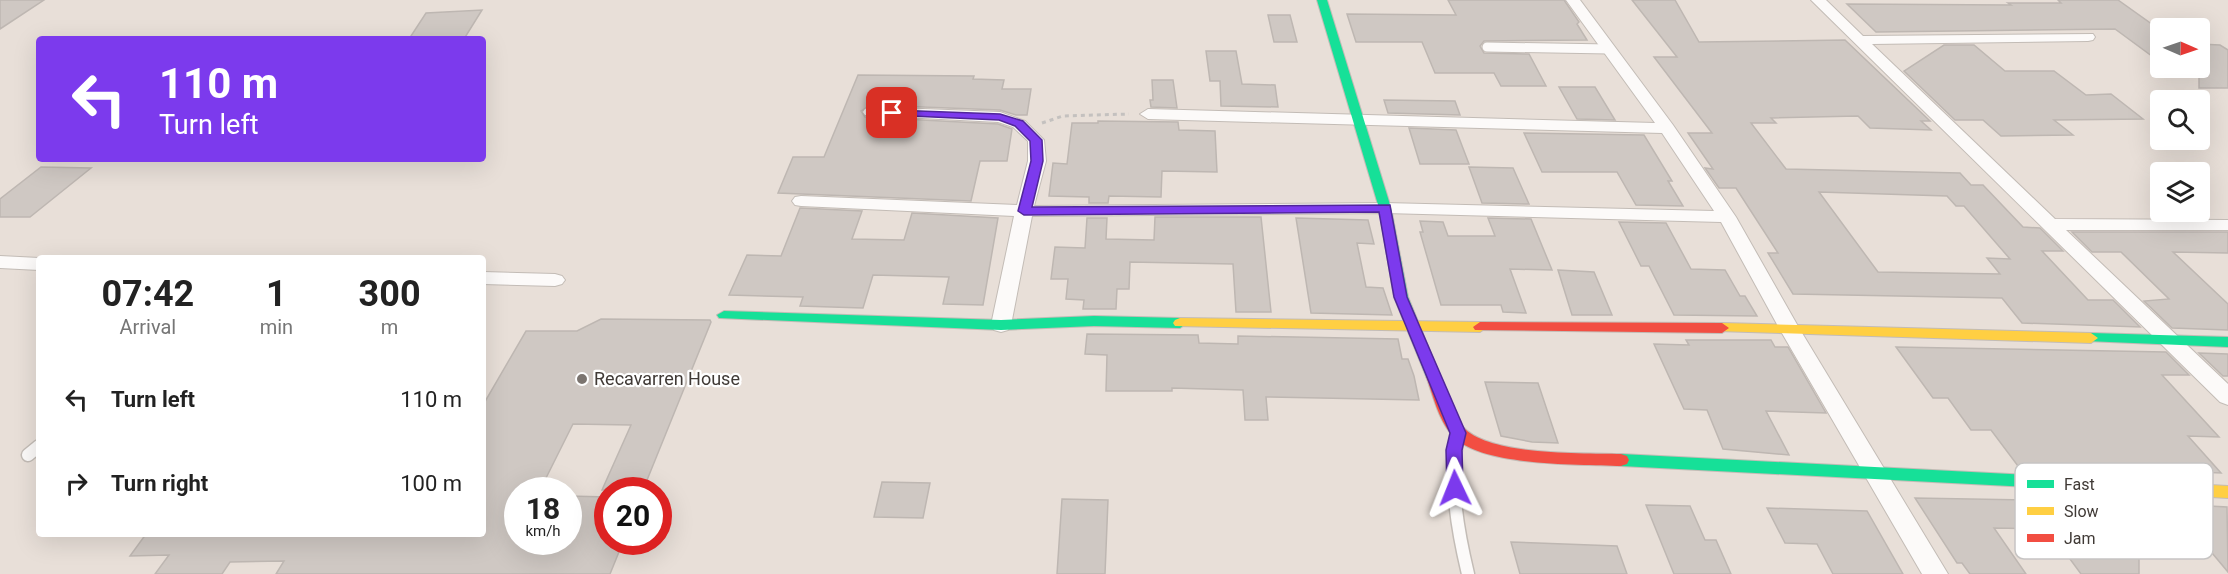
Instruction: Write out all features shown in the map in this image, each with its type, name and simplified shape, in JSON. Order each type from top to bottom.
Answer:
[{"type":"street","points":[[1323,0],[1385,208],[1401,297],[1411,327],[1458,433],[1482,447],[1532,456],[2015,480]]},
{"type":"street","points":[[1573,0],[1667,128],[1727,217],[1788,328],[1935,574]]},
{"type":"street","points":[[1818,0],[2228,397]]},
{"type":"street","points":[[1858,40],[2088,37]]},
{"type":"street","points":[[871,112],[1000,117],[1019,124],[1036,140],[1037,161],[1024,211],[1001,325]]},
{"type":"street","points":[[1148,114],[1667,128]]},
{"type":"street","points":[[801,201],[1024,211],[1385,208],[1727,217]]},
{"type":"street","points":[[2049,224],[2228,225]]},
{"type":"street","points":[[0,262],[36,264]]},
{"type":"street","points":[[486,278],[555,280]]},
{"type":"street","points":[[724,315],[1001,325],[1095,321],[1411,327],[1788,328],[2228,342]]},
{"type":"street","points":[[2213,491],[2228,492]]},
{"type":"lane","points":[[1487,47],[1609,49]]},
{"type":"lane","points":[[1458,433],[1454,450],[1456,526],[1468,574]]},
{"type":"lane","points":[[28,455],[36,448]]},
{"type":"path","points":[[1025,129],[1063,116],[1148,114]]},
{"type":"building","points":[[0,0],[44,0],[0,29]]},
{"type":"building","points":[[1448,0],[1564,0],[1579,22],[1577,24],[1587,40],[1484,41],[1480,46],[1484,53],[1529,54],[1546,86],[1501,86],[1494,73],[1435,73],[1422,42],[1356,42],[1347,14],[1456,15]]},
{"type":"building","points":[[1632,0],[1675,0],[1699,42],[1845,40],[1930,121],[1921,121],[1931,130],[1870,128],[1858,116],[1771,118],[1776,123],[1751,123],[1786,169],[1960,173],[1971,185],[1983,185],[2023,227],[2040,228],[2063,251],[2042,251],[2088,300],[2113,300],[2140,327],[2022,323],[2002,298],[1793,294],[1768,253],[1778,253],[1736,188],[1719,188],[1705,168],[1713,169],[1688,133],[1712,133],[1654,57],[1677,57]],"holes":[[[1819,192],[1947,196],[1956,206],[1964,206],[2010,259],[1987,258],[2000,274],[1878,272]]]},
{"type":"building","points":[[2058,0],[2118,0],[2150,23],[2150,55],[2115,29],[1876,32],[1847,4],[2011,5],[2008,3],[2061,3]]},
{"type":"building","points":[[482,10],[466,36],[411,36],[426,13]]},
{"type":"building","points":[[1268,15],[1290,15],[1297,42],[1274,42]]},
{"type":"building","points":[[1944,45],[1974,45],[2005,71],[2054,71],[2086,95],[2111,94],[2143,119],[2054,120],[2073,135],[2001,136],[1983,120],[1955,120],[1904,71]]},
{"type":"building","points":[[2210,45],[2220,45],[2228,50],[2228,88],[2199,88],[2199,78],[2210,78]]},
{"type":"building","points":[[1206,51],[1236,51],[1242,84],[1275,85],[1278,107],[1221,106],[1220,81],[1210,81]]},
{"type":"building","points":[[858,75],[974,76],[973,79],[1004,80],[1002,89],[1031,89],[1027,115],[1016,115],[1000,110],[871,105],[861,111],[865,117],[998,124],[1012,129],[1007,161],[980,161],[971,201],[778,193],[793,157],[824,157]]},
{"type":"building","points":[[1152,80],[1173,80],[1177,108],[1151,107]]},
{"type":"building","points":[[1559,87],[1595,87],[1615,120],[1577,119]]},
{"type":"building","points":[[1384,100],[1455,101],[1460,115],[1388,113]]},
{"type":"building","points":[[1098,121],[1178,122],[1179,130],[1215,131],[1217,172],[1162,171],[1161,197],[1109,196],[1108,203],[1089,203],[1089,197],[1049,196],[1053,163],[1067,164],[1072,123],[1098,123]]},
{"type":"building","points":[[1409,128],[1456,130],[1469,164],[1420,164]]},
{"type":"building","points":[[1524,133],[1644,135],[1672,181],[1668,181],[1683,206],[1636,205],[1617,172],[1542,172]]},
{"type":"building","points":[[41,167],[91,168],[30,217],[0,217],[0,199]]},
{"type":"building","points":[[1469,167],[1513,168],[1529,204],[1482,203]]},
{"type":"building","points":[[800,208],[862,211],[852,239],[904,240],[912,213],[998,218],[983,305],[943,304],[949,277],[873,275],[863,308],[800,306],[803,297],[729,295],[747,255],[781,256]]},
{"type":"building","points":[[1155,217],[1261,217],[1271,312],[1236,312],[1233,264],[1130,262],[1129,289],[1117,289],[1116,309],[1083,309],[1084,300],[1066,299],[1068,279],[1051,279],[1055,247],[1085,248],[1087,218],[1107,218],[1106,239],[1154,240]]},
{"type":"building","points":[[1296,218],[1368,220],[1374,244],[1357,243],[1366,287],[1383,288],[1392,315],[1311,313]]},
{"type":"building","points":[[1488,218],[1531,219],[1552,270],[1510,269],[1526,313],[1503,312],[1501,305],[1441,305],[1420,232],[1423,232],[1420,221],[1443,222],[1448,236],[1495,236]]},
{"type":"building","points":[[1619,222],[1666,223],[1691,269],[1725,270],[1740,296],[1745,296],[1757,316],[1674,315],[1649,266],[1641,266]]},
{"type":"building","points":[[2072,232],[2228,232],[2228,253],[2173,252],[2228,304],[2228,330],[2172,328],[2144,301],[2169,299],[2121,252],[2092,252]]},
{"type":"building","points":[[1558,270],[1594,272],[1612,315],[1572,315]]},
{"type":"building","points":[[601,319],[710,320],[711,322],[648,477],[608,477],[631,425],[573,424],[546,477],[504,477],[504,555],[582,555],[582,496],[594,497],[594,555],[618,555],[610,574],[276,574],[284,561],[230,562],[222,574],[155,574],[169,555],[130,556],[144,537],[486,537],[486,400],[526,331],[577,331]]},
{"type":"building","points":[[1087,334],[1198,335],[1199,343],[1238,344],[1238,336],[1398,339],[1402,359],[1408,359],[1414,376],[1419,400],[1266,397],[1268,420],[1245,420],[1243,390],[1172,388],[1172,391],[1106,391],[1107,355],[1085,354]]},
{"type":"building","points":[[1686,340],[1771,340],[1775,347],[1788,347],[1826,413],[1766,411],[1789,455],[1723,449],[1707,410],[1684,409],[1654,344],[1689,345]]},
{"type":"building","points":[[1896,347],[2166,352],[2189,375],[2162,375],[2219,437],[2188,436],[2212,463],[2016,463],[1991,430],[1971,430],[1948,398],[1933,398]]},
{"type":"building","points":[[2199,353],[2228,354],[2228,376],[2223,376]]},
{"type":"building","points":[[1485,382],[1538,383],[1558,443],[1532,442],[1501,436]]},
{"type":"building","points":[[2213,464],[2221,473],[2213,473]]},
{"type":"building","points":[[882,482],[930,483],[923,518],[874,517]]},
{"type":"building","points":[[1915,498],[2015,500],[2015,528],[1994,528],[2026,574],[1970,574],[1962,563],[1957,563]]},
{"type":"building","points":[[1062,499],[1108,500],[1105,574],[1057,574]]},
{"type":"building","points":[[1646,505],[1690,506],[1705,540],[1716,540],[1731,574],[1674,574]]},
{"type":"building","points":[[2213,506],[2227,507],[2228,572],[2213,554]]},
{"type":"building","points":[[1767,508],[1867,511],[1903,574],[1833,574],[1817,544],[1785,543]]},
{"type":"building","points":[[1511,542],[1617,546],[1627,574],[1520,574]]},
{"type":"building","points":[[2070,559],[2139,559],[2139,574],[2081,574]]},
{"type":"traffic: fast","points":[[1322,0],[1385,208],[1401,297],[1433,376]]},
{"type":"traffic: fast","points":[[724,315],[1001,325],[1094,321],[1180,323]]},
{"type":"traffic: fast","points":[[2091,338],[2228,342]]},
{"type":"traffic: fast","points":[[1621,460],[2015,480]]},
{"type":"traffic: slow","points":[[1180,323],[1480,327]]},
{"type":"traffic: slow","points":[[1722,328],[2091,338]]},
{"type":"traffic: slow","points":[[2213,491],[2228,492]]},
{"type":"traffic: jam","points":[[1480,327],[1722,328]]},
{"type":"traffic: jam","points":[[1433,376],[1454,426],[1470,441],[1510,453],[1559,458],[1621,460]]},
{"type":"place","name":"Recavarren House","points":[[582,379]]},
{"type":"route","points":[[892,113],[1000,117],[1019,124],[1036,140],[1037,161],[1024,211],[1385,208],[1401,297],[1411,327],[1458,433],[1454,450],[1455,488]]}]
